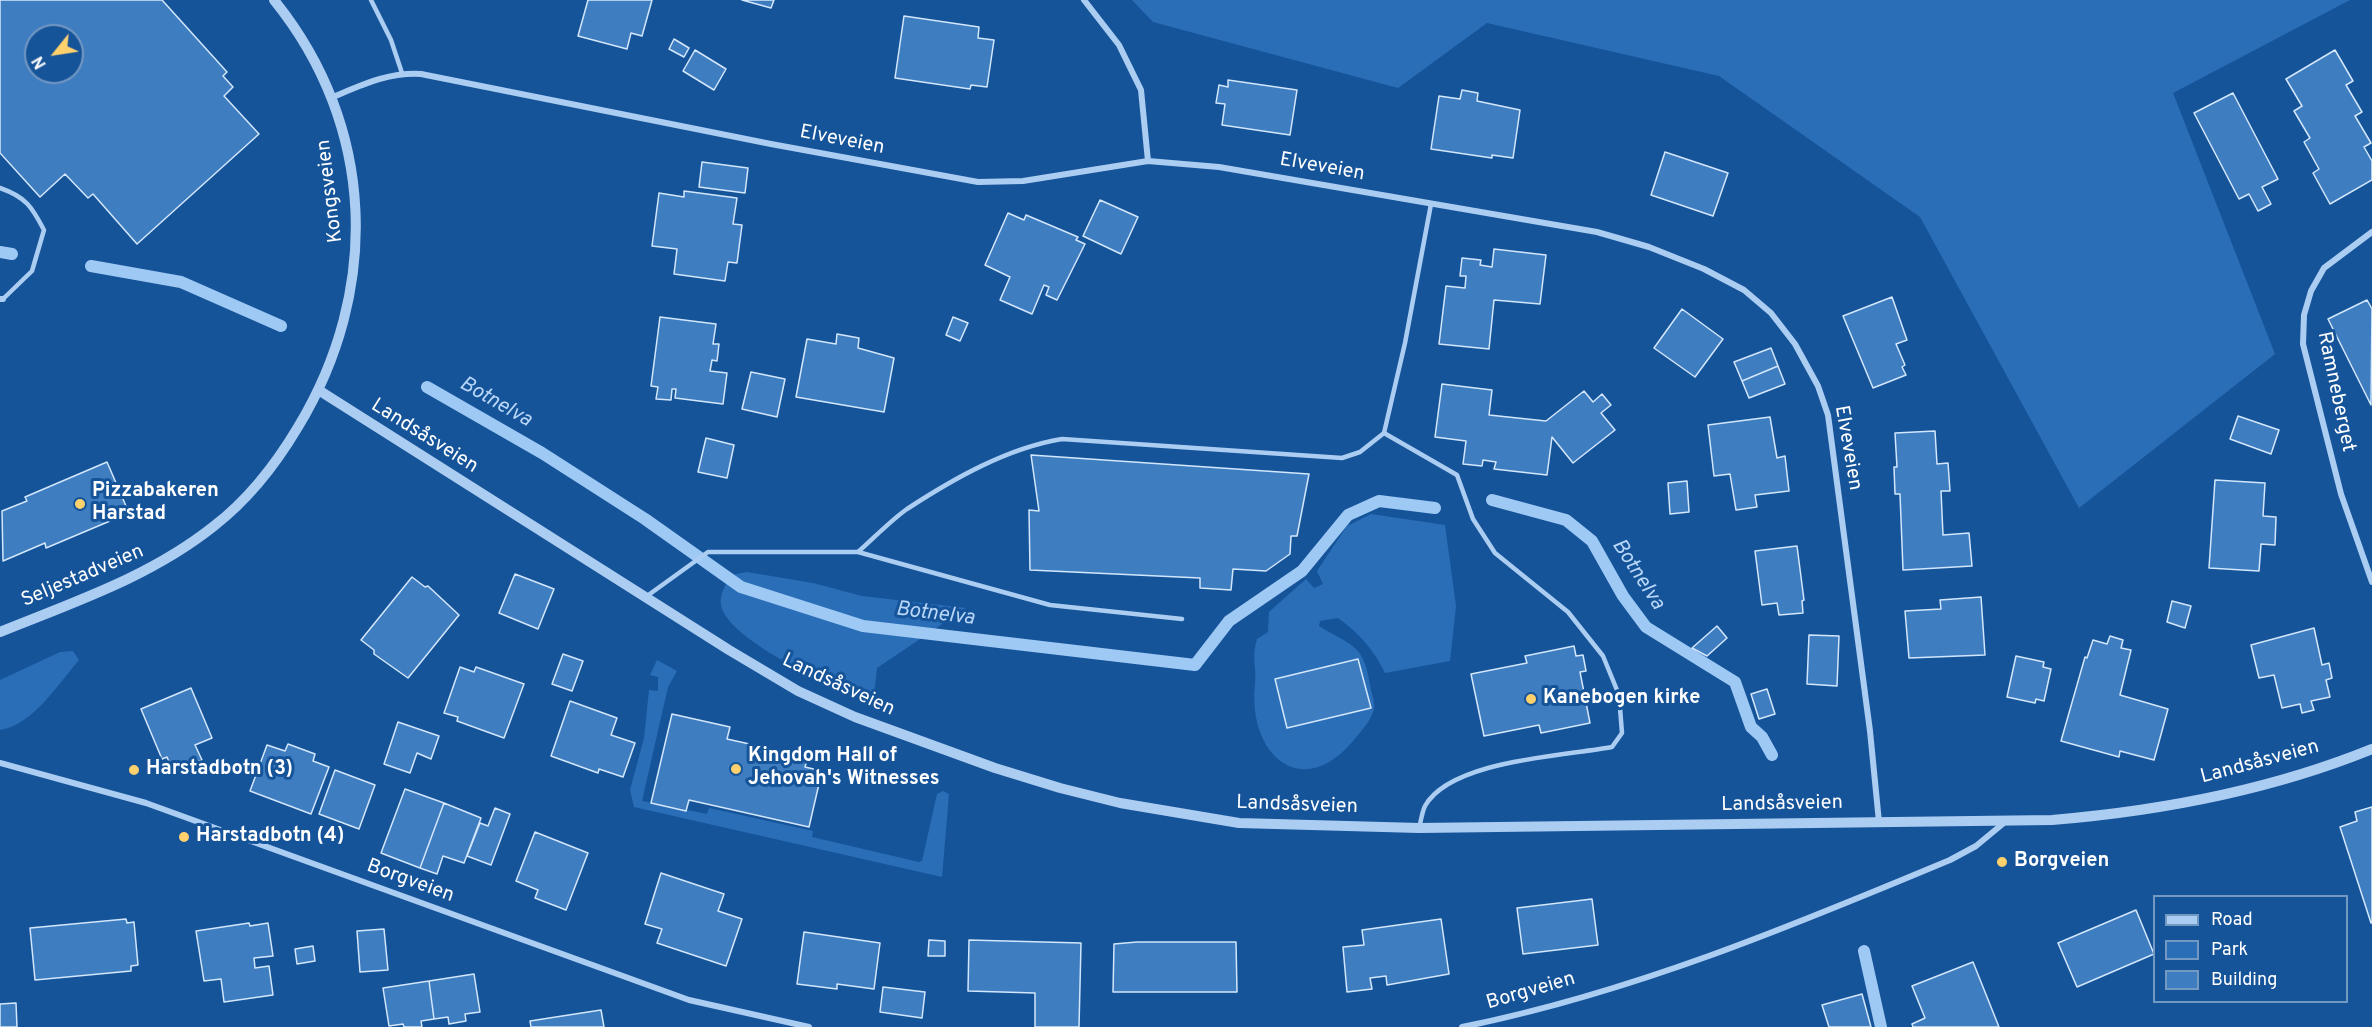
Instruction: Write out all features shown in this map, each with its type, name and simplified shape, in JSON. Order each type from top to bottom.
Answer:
[{"type":"street","name":"Kongsveien","points":[[274,0],[309,47],[333,97],[345,137],[352,183],[357,255],[344,326],[320,391]]},
{"type":"street","points":[[1084,0],[1119,45],[1141,90],[1148,161]]},
{"type":"street","name":"Elveveien","points":[[333,97],[374,80],[402,73],[536,96],[736,138],[978,182],[1023,181],[1148,161],[1219,167],[1431,204],[1564,224],[1649,247],[1704,268],[1744,290],[1771,313],[1796,344],[1818,386],[1828,415],[1870,731],[1879,822]]},
{"type":"street","name":"Ramneberget","points":[[2372,232],[2324,268],[2311,291],[2304,315],[2303,344],[2341,494],[2372,582]]},
{"type":"street","name":"Landsåsveien","points":[[320,391],[729,650],[798,691],[855,717],[919,742],[1060,788],[1120,803],[1239,824],[1419,828],[2006,821],[2071,818],[2145,810],[2267,783],[2372,749]]},
{"type":"street","name":"Seljestadveien","points":[[0,632],[144,573],[181,551],[216,525],[245,498],[278,460],[320,391]]},
{"type":"street","name":"Borgveien","points":[[0,763],[146,803],[689,1000],[809,1027]]},
{"type":"street","name":"Borgveien","points":[[1462,1027],[1669,970],[1758,939],[1950,860],[1976,846],[2006,821]]},
{"type":"lane","points":[[371,0],[391,40],[402,73]]},
{"type":"lane","points":[[0,188],[12,192],[31,205],[44,230],[32,271],[2,299]]},
{"type":"lane","points":[[858,552],[906,510],[991,462],[1033,444],[1062,440],[1342,458],[1360,452],[1384,434],[1405,343],[1431,204]]},
{"type":"lane","points":[[1384,434],[1457,475],[1473,519],[1495,553],[1568,612],[1603,656],[1619,695],[1622,733],[1612,747],[1486,767],[1446,783],[1425,806],[1419,828]]},
{"type":"lane","points":[[646,597],[708,552],[858,552],[1050,605],[1182,619]]},
{"type":"green space","points":[[1132,0],[2350,0],[2173,93],[2275,354],[2079,508],[1920,217],[1719,76],[1487,23],[1398,88],[1153,22]]},
{"type":"green space","points":[[1371,514],[1445,525],[1456,606],[1450,661],[1385,673],[1371,649],[1346,624],[1338,618],[1320,621],[1319,626],[1350,644],[1361,655],[1365,663],[1374,708],[1365,726],[1338,756],[1318,767],[1300,769],[1284,763],[1270,751],[1260,733],[1255,710],[1255,646],[1257,639],[1268,632],[1269,612],[1306,579],[1314,588],[1323,584],[1317,571],[1347,526]]},
{"type":"green space","points":[[747,572],[813,583],[862,596],[966,608],[877,668],[873,705],[812,676],[763,649],[728,619],[721,605],[723,590],[731,575]]},
{"type":"green space","points":[[73,651],[79,660],[44,702],[23,721],[0,730],[0,680],[60,652]]},
{"type":"green space","points":[[657,660],[677,671],[668,687],[642,801],[707,814],[709,808],[813,831],[812,837],[919,862],[922,861],[937,794],[943,791],[949,794],[942,877],[634,807],[630,790],[644,738],[649,690],[658,691],[658,677],[650,675]]},
{"type":"building","points":[[0,0],[162,0],[227,72],[223,76],[233,87],[224,96],[259,134],[137,244],[93,194],[88,198],[65,174],[40,197],[0,153]]},
{"type":"building","points":[[588,0],[652,0],[642,36],[631,33],[627,49],[578,36]]},
{"type":"building","points":[[742,0],[774,0],[771,8]]},
{"type":"building","points":[[904,16],[979,27],[978,38],[994,40],[987,87],[971,85],[970,89],[895,78]]},
{"type":"building","points":[[674,39],[689,48],[684,57],[669,49]]},
{"type":"building","points":[[695,50],[726,69],[714,90],[683,71]]},
{"type":"building","points":[[2335,50],[2353,81],[2346,85],[2362,112],[2355,116],[2371,143],[2364,147],[2372,161],[2372,180],[2330,204],[2313,173],[2319,169],[2304,142],[2310,138],[2294,111],[2302,106],[2286,79]]},
{"type":"building","points":[[1228,80],[1297,90],[1290,135],[1222,125],[1225,104],[1216,103],[1219,85],[1228,87]]},
{"type":"building","points":[[1462,90],[1478,93],[1477,101],[1520,110],[1513,158],[1492,155],[1492,158],[1431,149],[1439,96],[1460,99]]},
{"type":"building","points":[[2233,93],[2278,179],[2262,187],[2271,204],[2258,211],[2249,194],[2239,199],[2194,113]]},
{"type":"building","points":[[1665,152],[1728,173],[1713,216],[1651,195]]},
{"type":"building","points":[[702,162],[748,168],[745,193],[699,187]]},
{"type":"building","points":[[684,191],[737,198],[733,224],[742,225],[737,263],[728,262],[725,281],[674,274],[677,249],[652,246],[659,193],[684,197]]},
{"type":"building","points":[[1100,200],[1138,217],[1121,254],[1083,236]]},
{"type":"building","points":[[1008,213],[1024,220],[1026,215],[1078,237],[1076,240],[1085,244],[1057,300],[1046,295],[1049,287],[1044,285],[1032,314],[1000,300],[1010,277],[985,265]]},
{"type":"building","points":[[1494,249],[1546,255],[1540,304],[1494,300],[1489,349],[1439,344],[1446,286],[1465,288],[1466,276],[1460,276],[1462,258],[1481,260],[1480,265],[1492,267]]},
{"type":"building","points":[[1892,297],[1907,340],[1896,344],[1905,365],[1902,367],[1906,375],[1873,388],[1843,316]]},
{"type":"building","points":[[2367,300],[2372,309],[2371,405],[2328,319]]},
{"type":"building","points":[[1682,309],[1723,339],[1695,377],[1654,348]]},
{"type":"building","points":[[660,317],[716,324],[713,344],[719,344],[717,361],[712,360],[710,371],[727,373],[723,404],[675,398],[676,389],[672,389],[671,400],[656,399],[658,387],[651,386]]},
{"type":"building","points":[[953,317],[968,323],[960,341],[946,335]]},
{"type":"building","points":[[837,334],[859,338],[858,348],[894,358],[884,412],[796,397],[807,339],[836,344]]},
{"type":"building","points":[[1771,348],[1778,366],[1742,381],[1734,362]]},
{"type":"building","points":[[1778,366],[1785,384],[1749,398],[1742,381]]},
{"type":"building","points":[[751,372],[785,379],[777,417],[742,409]]},
{"type":"building","points":[[1442,384],[1492,390],[1489,415],[1546,421],[1584,391],[1593,402],[1602,394],[1611,405],[1601,413],[1615,430],[1573,463],[1552,437],[1547,475],[1494,469],[1496,462],[1483,460],[1482,466],[1463,464],[1466,441],[1435,437]]},
{"type":"building","points":[[2238,416],[2279,430],[2271,454],[2230,439]]},
{"type":"building","points":[[1770,417],[1777,458],[1785,456],[1789,491],[1755,495],[1757,507],[1736,510],[1730,474],[1714,476],[1708,425]]},
{"type":"building","points":[[1935,431],[1937,464],[1948,463],[1950,491],[1941,491],[1943,535],[1969,533],[1972,566],[1903,570],[1900,494],[1895,494],[1894,467],[1897,467],[1895,433]]},
{"type":"building","points":[[706,438],[734,445],[727,478],[698,472]]},
{"type":"building","points":[[1031,455],[1309,474],[1297,536],[1291,536],[1290,554],[1266,571],[1233,569],[1231,590],[1200,588],[1200,578],[1030,570],[1029,510],[1039,511]]},
{"type":"building","points":[[107,462],[129,513],[46,548],[45,543],[3,561],[2,511],[27,501],[25,497]]},
{"type":"building","points":[[2215,480],[2265,483],[2263,516],[2276,517],[2275,545],[2261,544],[2259,571],[2209,568]]},
{"type":"building","points":[[1687,481],[1689,512],[1670,514],[1668,483]]},
{"type":"building","points":[[1797,546],[1804,600],[1802,601],[1803,613],[1779,615],[1777,603],[1762,605],[1755,551]]},
{"type":"building","points":[[515,574],[554,589],[538,629],[499,613]]},
{"type":"building","points":[[412,577],[425,587],[428,586],[459,615],[408,678],[374,654],[374,650],[361,640]]},
{"type":"building","points":[[1981,597],[1985,655],[1909,658],[1905,611],[1941,609],[1940,600]]},
{"type":"building","points":[[2172,601],[2191,606],[2185,628],[2167,622]]},
{"type":"building","points":[[1717,626],[1727,638],[1707,656],[1692,648]]},
{"type":"building","points":[[2314,628],[2322,665],[2329,663],[2332,678],[2326,680],[2330,697],[2311,701],[2314,710],[2302,713],[2300,704],[2282,708],[2274,675],[2259,678],[2251,645]]},
{"type":"building","points":[[1809,635],[1839,636],[1837,686],[1807,684]]},
{"type":"building","points":[[2110,636],[2123,640],[2121,648],[2131,650],[2120,695],[2168,709],[2154,760],[2120,751],[2119,757],[2061,741],[2085,657],[2087,658],[2093,640],[2107,644]]},
{"type":"building","name":"Kanebogen kirke","points":[[1574,646],[1576,656],[1583,655],[1586,671],[1580,672],[1590,723],[1541,733],[1539,725],[1484,736],[1471,674],[1527,663],[1525,656]]},
{"type":"building","points":[[563,654],[583,661],[572,691],[552,684]]},
{"type":"building","points":[[2016,656],[2044,662],[2043,667],[2051,669],[2044,701],[2036,699],[2035,703],[2007,697]]},
{"type":"building","points":[[1358,659],[1371,708],[1287,728],[1275,679]]},
{"type":"building","points":[[460,667],[474,672],[476,667],[524,684],[504,738],[457,721],[458,717],[444,713]]},
{"type":"building","points":[[191,688],[212,738],[195,745],[202,760],[173,772],[167,757],[162,759],[141,709]]},
{"type":"building","points":[[1767,689],[1775,714],[1759,719],[1751,694]]},
{"type":"building","points":[[570,701],[617,718],[611,735],[635,743],[623,777],[599,769],[598,773],[551,756]]},
{"type":"building","name":"Kingdom Hall of Jehovah's Witnesses","points":[[672,714],[730,727],[727,739],[808,757],[805,767],[822,771],[809,827],[689,800],[686,811],[651,803]]},
{"type":"building","points":[[398,722],[439,736],[431,759],[417,753],[410,773],[384,764]]},
{"type":"building","points":[[288,744],[315,754],[313,761],[329,767],[311,814],[250,791],[267,745],[285,751]]},
{"type":"building","points":[[335,770],[375,785],[359,829],[319,814]]},
{"type":"building","points":[[405,789],[444,803],[420,868],[381,853]]},
{"type":"building","points":[[444,803],[481,818],[464,863],[443,856],[437,874],[420,868]]},
{"type":"building","points":[[2372,807],[2371,923],[2340,827],[2357,821],[2355,812]]},
{"type":"building","points":[[495,808],[510,814],[491,865],[467,856],[480,823],[488,826]]},
{"type":"building","points":[[535,832],[588,853],[566,910],[535,898],[538,890],[516,881]]},
{"type":"building","points":[[661,873],[724,894],[718,911],[742,919],[726,966],[657,943],[662,929],[645,924]]},
{"type":"building","points":[[1592,899],[1598,945],[1523,954],[1517,908]]},
{"type":"building","points":[[2136,910],[2153,954],[2077,987],[2058,943]]},
{"type":"building","points":[[126,919],[127,923],[134,922],[138,965],[131,966],[131,971],[35,980],[30,928]]},
{"type":"building","points":[[1441,919],[1449,974],[1387,985],[1386,976],[1370,978],[1372,989],[1347,992],[1343,947],[1364,945],[1362,930]]},
{"type":"building","points":[[249,923],[250,926],[268,923],[273,956],[254,958],[255,968],[269,966],[273,995],[224,1002],[221,979],[204,981],[196,931]]},
{"type":"building","points":[[384,929],[388,970],[360,972],[357,931]]},
{"type":"building","points":[[804,932],[880,943],[874,989],[837,984],[837,989],[797,984]]},
{"type":"building","points":[[929,940],[945,941],[945,956],[928,956]]},
{"type":"building","points":[[969,940],[1081,943],[1079,1027],[1035,1027],[1035,993],[968,991]]},
{"type":"building","points":[[1236,942],[1237,992],[1113,992],[1114,944]]},
{"type":"building","points":[[313,946],[315,961],[297,964],[295,949]]},
{"type":"building","points":[[1973,962],[1999,1027],[1913,1027],[1912,1024],[1925,1018],[1912,986]]},
{"type":"building","points":[[474,974],[480,1012],[465,1014],[466,1021],[449,1024],[448,1017],[434,1019],[429,981]]},
{"type":"building","points":[[429,981],[434,1019],[421,1021],[422,1027],[404,1027],[403,1024],[389,1026],[383,988]]},
{"type":"building","points":[[883,987],[925,992],[922,1018],[880,1012]]},
{"type":"building","points":[[1862,994],[1871,1027],[1829,1027],[1822,1005]]},
{"type":"building","points":[[16,1003],[17,1027],[0,1027],[0,1004]]},
{"type":"building","points":[[601,1010],[604,1027],[531,1027],[530,1021]]},
{"type":"waterway","name":"Botnelva","points":[[0,252],[12,254]]},
{"type":"waterway","name":"Botnelva","points":[[91,266],[181,282],[281,326]]},
{"type":"waterway","name":"Botnelva","points":[[427,387],[542,453],[645,519],[741,587],[863,626],[1195,665],[1229,621],[1302,571],[1348,515],[1379,501],[1435,508]]},
{"type":"waterway","name":"Botnelva","points":[[1492,500],[1566,520],[1592,541],[1623,596],[1646,627],[1735,682],[1751,727],[1762,737],[1772,755]]},
{"type":"waterway","name":"Botnelva","points":[[1864,951],[1881,1027]]},
{"type":"place","name":"Pizzabakeren Harstad","points":[[80,504]]},
{"type":"place","name":"Kanebogen kirke","points":[[1531,699]]},
{"type":"place","name":"Kingdom Hall of Jehovah's Witnesses","points":[[736,769]]},
{"type":"place","name":"Harstadbotn (3)","points":[[134,770]]},
{"type":"place","name":"Harstadbotn (4)","points":[[184,837]]},
{"type":"place","name":"Borgveien","points":[[2002,862]]}]
